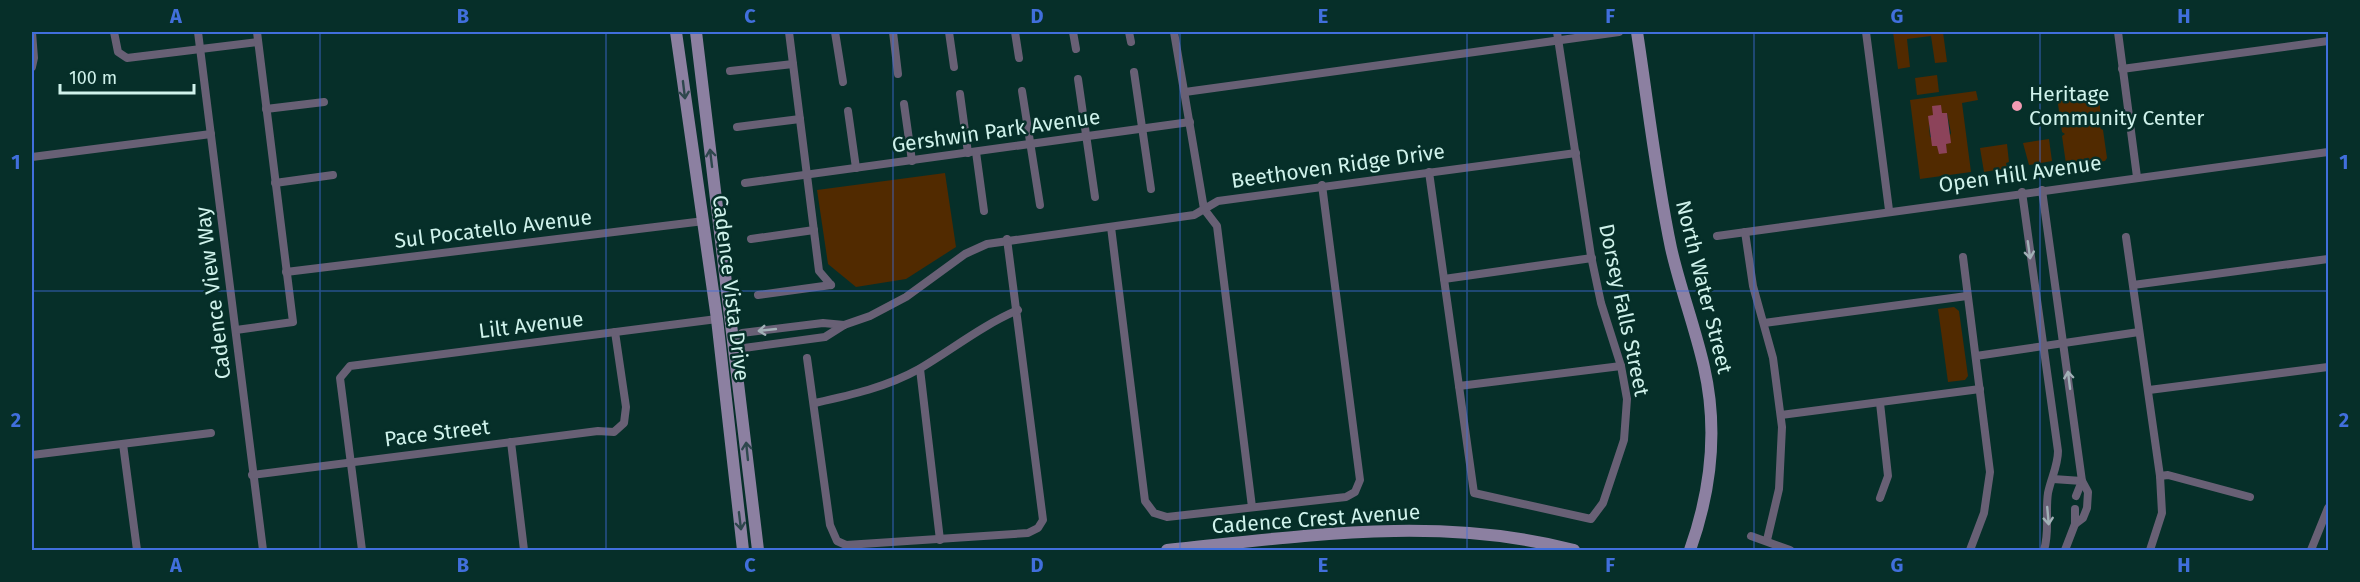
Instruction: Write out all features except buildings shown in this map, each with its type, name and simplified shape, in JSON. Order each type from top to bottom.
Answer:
[{"type":"street","points":[[32,32],[34,58],[32,68]]},
{"type":"street","points":[[114,32],[116,47],[122,57],[258,42]]},
{"type":"street","name":"Cadence View Way","points":[[198,32],[263,550]]},
{"type":"street","points":[[236,330],[292,322],[257,32]]},
{"type":"street","name":"Cadence Vista Drive","points":[[676,32],[717,319],[743,550]]},
{"type":"street","name":"Cadence Vista Drive","points":[[696,32],[735,342],[758,550]]},
{"type":"street","points":[[758,295],[831,285],[819,272],[789,32]]},
{"type":"street","points":[[835,32],[843,82]]},
{"type":"street","points":[[893,32],[898,74]]},
{"type":"street","points":[[950,32],[954,67]]},
{"type":"street","points":[[1015,32],[1019,58]]},
{"type":"street","points":[[1073,32],[1076,49]]},
{"type":"street","points":[[1129,32],[1131,42]]},
{"type":"street","points":[[1174,32],[1204,209],[1216,225],[1252,507]]},
{"type":"street","points":[[1185,92],[1558,35],[1619,32]]},
{"type":"street","name":"North Water Street","points":[[1637,32],[1665,218],[1708,388],[1711,446],[1704,507],[1690,550]]},
{"type":"street","points":[[1866,32],[1889,210]]},
{"type":"street","points":[[2118,32],[2137,177]]},
{"type":"street","name":"Dorsey Falls Street","points":[[1459,386],[1474,493],[1591,519],[1603,503],[1624,440],[1627,399],[1621,366],[1601,303],[1592,258],[1558,35]]},
{"type":"street","points":[[2122,69],[2328,41]]},
{"type":"street","points":[[730,70],[793,64]]},
{"type":"street","points":[[1134,72],[1151,189]]},
{"type":"street","points":[[1078,79],[1095,196]]},
{"type":"street","points":[[1022,91],[1040,205]]},
{"type":"street","points":[[960,94],[984,211]]},
{"type":"street","points":[[266,109],[324,102]]},
{"type":"street","points":[[904,104],[912,161]]},
{"type":"street","points":[[848,111],[856,168]]},
{"type":"street","points":[[737,127],[800,119]]},
{"type":"street","name":"Gershwin Park Avenue","points":[[745,183],[1190,122]]},
{"type":"street","points":[[32,157],[211,134]]},
{"type":"street","name":"Open Hill Avenue","points":[[1717,236],[1889,210],[2328,152]]},
{"type":"street","name":"Beethoven Ridge Drive","points":[[844,325],[823,323],[742,333],[735,342],[744,348],[825,337],[844,325],[870,316],[906,297],[965,254],[987,244],[1006,239],[1194,215],[1218,201],[1323,185],[1576,153]]},
{"type":"street","points":[[1429,172],[1459,386],[1621,366]]},
{"type":"street","points":[[275,183],[333,175]]},
{"type":"street","points":[[1111,227],[1145,501],[1154,513],[1167,517],[1346,497],[1355,492],[1360,480],[1323,185]]},
{"type":"street","points":[[2043,190],[2082,481],[2088,492],[2084,518],[2075,524]]},
{"type":"street","points":[[2022,192],[2058,451],[2047,504],[2049,535],[2044,550]]},
{"type":"street","name":"Sul Pocatello Avenue","points":[[286,272],[704,221]]},
{"type":"street","points":[[751,239],[814,230]]},
{"type":"street","points":[[1745,232],[1753,286],[1773,358],[1780,415],[1779,489],[1767,540]]},
{"type":"street","points":[[2126,237],[2160,476],[2162,513],[2150,550]]},
{"type":"street","points":[[807,358],[830,525],[837,541],[846,545],[940,540],[1028,533],[1038,528],[1043,520],[1018,310],[1006,239]]},
{"type":"street","points":[[1963,256],[1990,472],[1984,513],[1970,550]]},
{"type":"street","points":[[1444,279],[1592,258]]},
{"type":"street","points":[[2133,285],[2328,259]]},
{"type":"street","points":[[713,292],[724,328],[735,342],[722,359]]},
{"type":"street","points":[[1764,323],[1967,296]]},
{"type":"street","points":[[814,403],[889,384],[920,369],[987,323],[1018,310]]},
{"type":"street","name":"Lilt Avenue","points":[[351,463],[340,378],[350,366],[717,319]]},
{"type":"street","name":"Pace Street","points":[[252,475],[597,431],[614,432],[624,423],[626,407],[615,332]]},
{"type":"street","points":[[1976,356],[2139,332]]},
{"type":"street","points":[[2149,390],[2328,367]]},
{"type":"street","points":[[920,369],[940,540]]},
{"type":"street","points":[[1780,415],[1980,389]]},
{"type":"street","points":[[1880,403],[1888,476],[1880,498]]},
{"type":"street","points":[[32,455],[211,434]]},
{"type":"street","points":[[511,442],[524,550]]},
{"type":"street","points":[[123,444],[137,550]]},
{"type":"street","points":[[351,463],[362,550]]},
{"type":"street","points":[[734,472],[750,478]]},
{"type":"street","points":[[2160,476],[2168,475],[2250,497]]},
{"type":"street","points":[[2053,479],[2082,481]]},
{"type":"street","points":[[2076,496],[2082,481]]},
{"type":"street","points":[[1700,550],[1704,507]]},
{"type":"street","points":[[2311,550],[2328,508]]},
{"type":"street","points":[[2065,550],[2075,524],[2075,509]]},
{"type":"street","name":"Cadence Crest Avenue","points":[[1167,550],[1248,546],[1357,531],[1422,529],[1499,535],[1574,550]]},
{"type":"street","points":[[1751,536],[1790,550]]},
{"type":"shaded area","points":[[1893,32],[1943,32],[1947,62],[1935,63],[1931,36],[1907,39],[1910,67],[1898,69]]},
{"type":"shaded area","points":[[1937,75],[1939,92],[1917,95],[1915,78]]},
{"type":"shaded area","points":[[1976,91],[1978,100],[1962,103],[1971,172],[1920,179],[1910,100]],"holes":[[[1947,113],[1951,133],[1946,144],[1930,137],[1929,126],[1933,115]]]},
{"type":"shaded area","points":[[2095,96],[2099,98],[2102,126],[2100,128],[2103,130],[2107,158],[2105,161],[2069,166],[2066,164],[2062,136],[2065,134],[2062,132],[2058,104],[2060,101]]},
{"type":"shaded area","points":[[1941,105],[1942,113],[1947,113],[1951,143],[1946,144],[1947,153],[1939,154],[1937,146],[1932,146],[1928,116],[1933,115],[1932,106]]},
{"type":"shaded area","points":[[2049,139],[2052,161],[2029,165],[2023,143]]},
{"type":"shaded area","points":[[2007,144],[2009,162],[2006,163],[2007,168],[1984,172],[1980,148]]},
{"type":"shaded area","points":[[945,173],[956,247],[906,279],[856,287],[828,264],[817,190]]},
{"type":"shaded area","points":[[1954,307],[1959,311],[1968,376],[1965,380],[1948,382],[1938,309]]},
{"type":"place","name":"Heritage Community Center","points":[[2017,106]]}]
